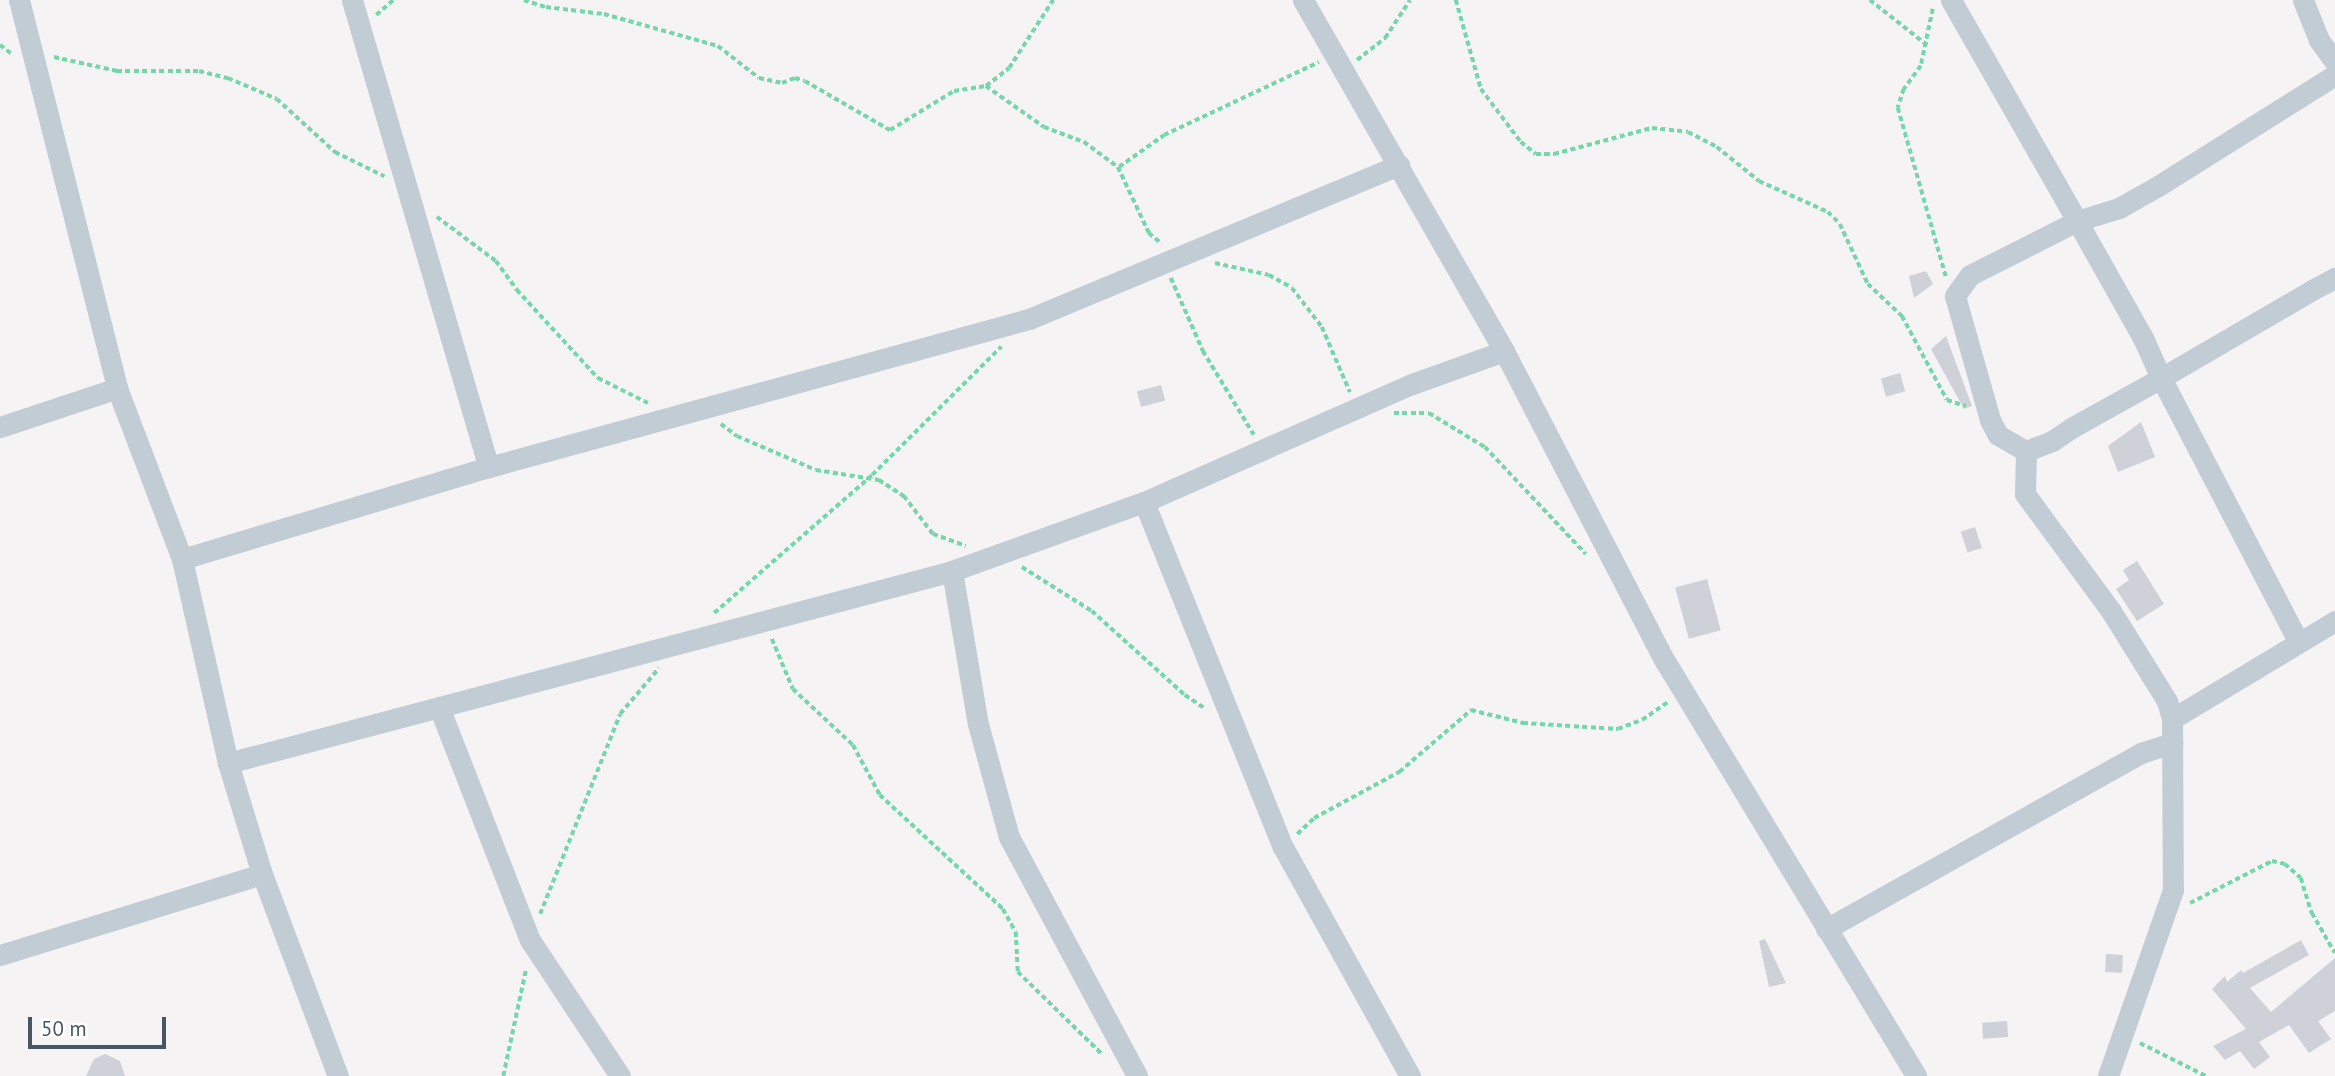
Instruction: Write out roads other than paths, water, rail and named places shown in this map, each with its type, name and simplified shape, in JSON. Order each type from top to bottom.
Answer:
[{"type":"street","points":[[19,0],[35,53],[117,388],[182,559],[229,763],[262,874],[338,1076]]},
{"type":"street","points":[[352,0],[489,467]]},
{"type":"street","points":[[1303,0],[1504,351],[1683,692],[1916,1076]]},
{"type":"street","points":[[1951,0],[2077,222],[2298,640]]},
{"type":"street","points":[[2303,0],[2319,40],[2335,62]]},
{"type":"street","points":[[2026,451],[1998,435],[1986,409],[1956,307],[1957,292],[1970,275],[2077,222],[2119,208],[2335,75]]},
{"type":"street","points":[[182,559],[489,467],[1029,319],[1399,165]]},
{"type":"street","points":[[2026,451],[2161,378],[2335,278]]},
{"type":"street","points":[[229,763],[952,571],[1144,502],[1366,403],[1504,351]]},
{"type":"street","points":[[0,427],[117,388]]},
{"type":"street","points":[[2026,451],[2025,494],[2111,611],[2167,701],[2172,719],[2173,890],[2108,1076]]},
{"type":"street","points":[[1144,502],[1283,847],[1410,1076]]},
{"type":"street","points":[[952,571],[978,724],[1009,836],[1137,1076]]},
{"type":"street","points":[[2172,719],[2298,640],[2335,621]]},
{"type":"street","points":[[439,707],[530,940],[620,1076]]},
{"type":"street","points":[[1826,929],[2141,753],[2172,743]]},
{"type":"street","points":[[0,955],[262,874]]}]
